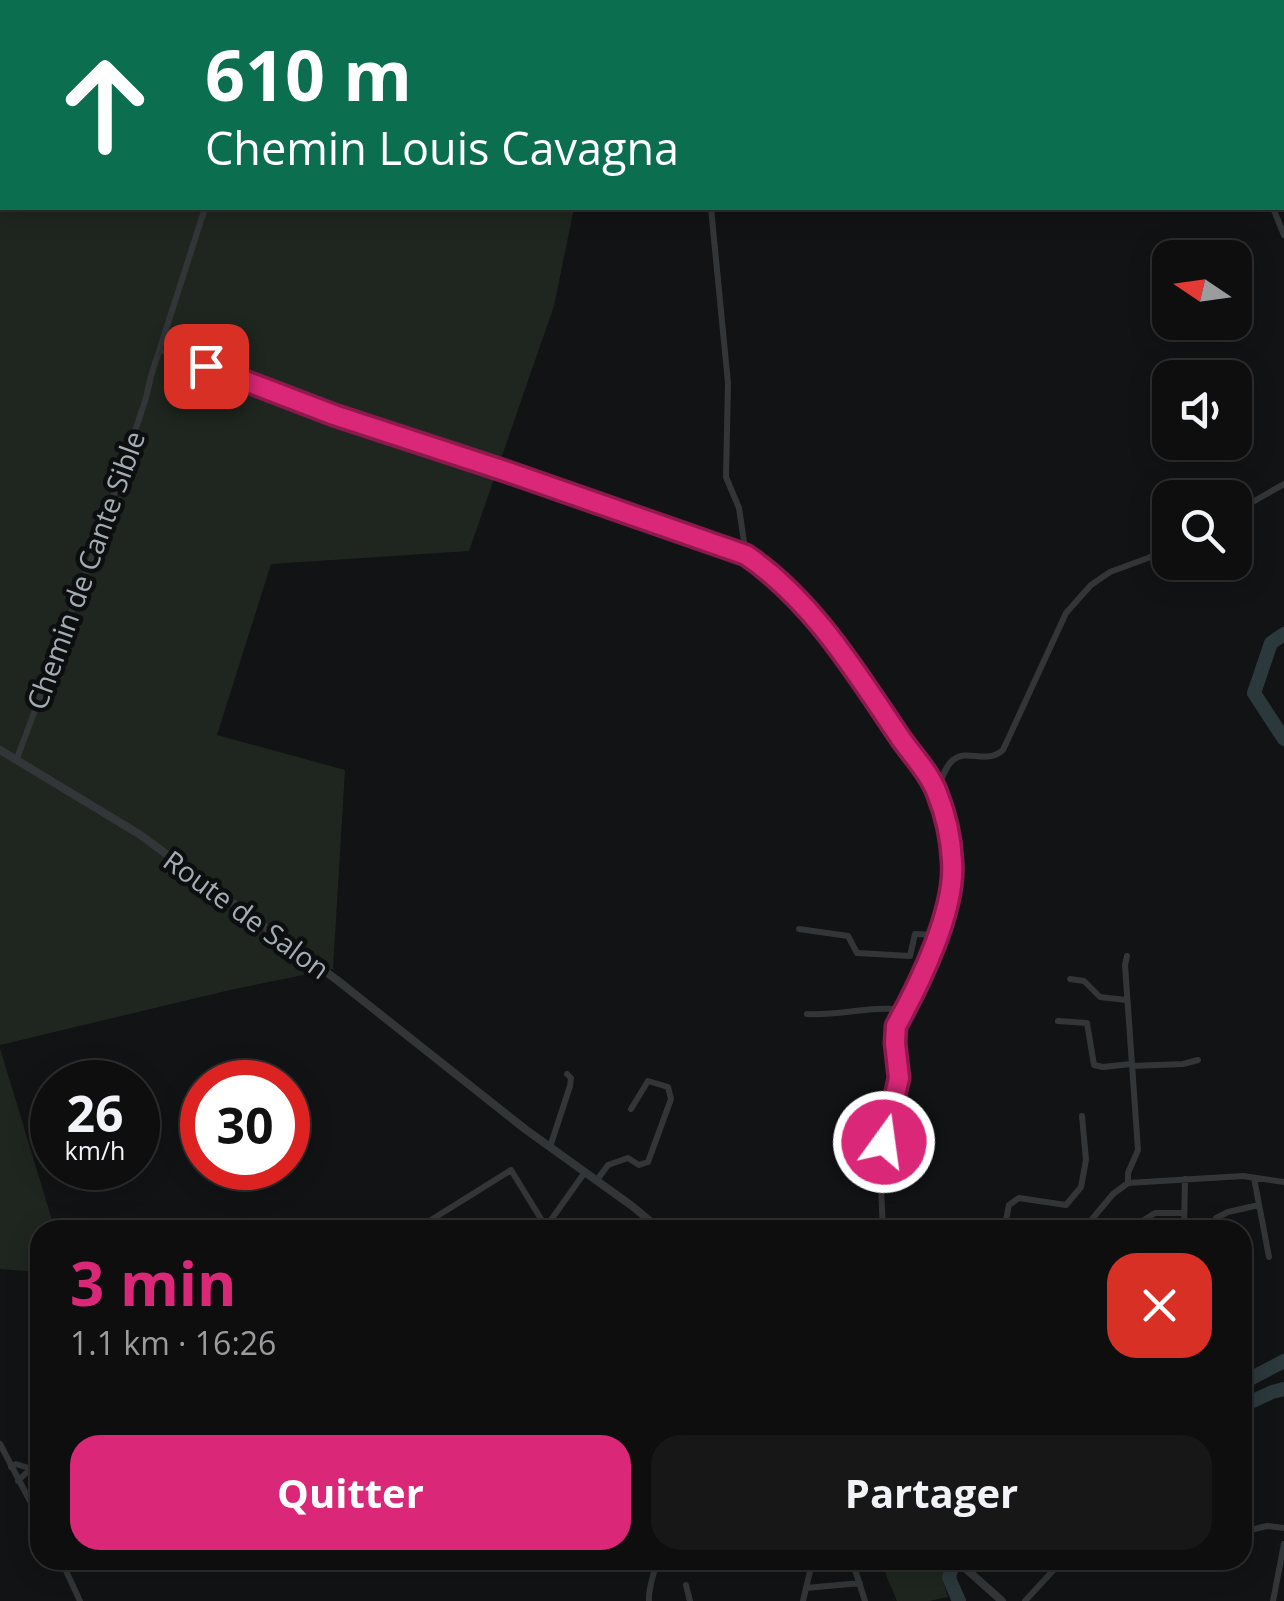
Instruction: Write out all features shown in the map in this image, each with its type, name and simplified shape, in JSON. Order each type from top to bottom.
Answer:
[{"type":"street","name":"Chemin de Cante Sible","points":[[16,760],[101,532],[203,210]]},
{"type":"street","points":[[711,210],[728,383],[726,477],[739,508],[746,555]]},
{"type":"street","points":[[1274,210],[1284,235]]},
{"type":"street","points":[[160,350],[334,415],[746,555],[796,598],[834,642],[937,791],[952,858],[939,935],[895,1033],[899,1078],[880,1166],[883,1220]]},
{"type":"street","points":[[1252,502],[1284,484]]},
{"type":"street","points":[[937,791],[955,758],[990,758],[1004,750],[1066,613],[1091,585],[1110,572],[1152,556]]},
{"type":"street","name":"Route de Salon","points":[[0,750],[139,834],[337,980],[647,1220]]},
{"type":"street","points":[[798,928],[848,936],[857,953],[910,956],[915,934],[939,935]]},
{"type":"street","points":[[1127,956],[1138,1150],[1128,1183]]},
{"type":"street","points":[[1070,979],[1084,981],[1100,998],[1127,1000]]},
{"type":"street","points":[[807,1014],[837,1015],[886,1007],[905,1010]]},
{"type":"street","points":[[1058,1022],[1087,1024],[1094,1065],[1183,1064],[1198,1060]]},
{"type":"street","points":[[550,1147],[570,1086],[567,1074]]},
{"type":"street","points":[[597,1180],[608,1165],[628,1158],[639,1165],[648,1162],[670,1099],[668,1087],[648,1081],[631,1108]]},
{"type":"street","points":[[1006,1220],[1009,1205],[1019,1198],[1066,1204],[1081,1186],[1086,1160],[1082,1116]]},
{"type":"street","points":[[431,1220],[511,1170],[539,1220]]},
{"type":"street","points":[[549,1220],[585,1172]]},
{"type":"street","points":[[1091,1220],[1128,1183],[1254,1178],[1284,1182]]},
{"type":"street","points":[[1254,1178],[1269,1256]]},
{"type":"street","points":[[1184,1220],[1185,1179]]},
{"type":"street","points":[[1216,1218],[1260,1205]]},
{"type":"street","points":[[1144,1220],[1155,1213],[1184,1214]]},
{"type":"street","points":[[0,1444],[30,1502]]},
{"type":"street","points":[[12,1467],[16,1464],[30,1468]]},
{"type":"street","points":[[18,1480],[30,1472]]},
{"type":"street","points":[[1252,1530],[1284,1528]]},
{"type":"street","points":[[1273,1601],[1284,1544]]},
{"type":"street","points":[[66,1570],[80,1601]]},
{"type":"street","points":[[649,1601],[656,1570]]},
{"type":"street","points":[[803,1601],[809,1570]]},
{"type":"street","points":[[855,1570],[865,1601]]},
{"type":"street","points":[[968,1570],[1002,1601]]},
{"type":"street","points":[[1025,1601],[1054,1570]]},
{"type":"street","points":[[806,1588],[860,1583]]},
{"type":"street","points":[[686,1585],[690,1601]]},
{"type":"shaded area","points":[[0,210],[574,210],[554,306],[469,551],[271,564],[217,735],[345,770],[333,969],[0,1045]]},
{"type":"shaded area","points":[[0,1048],[30,1147],[30,1190],[43,1190],[52,1220],[30,1220],[30,1271],[0,1269]]},
{"type":"shaded area","points":[[885,1570],[945,1570],[942,1579],[948,1597],[897,1601]]},
{"type":"waterway","points":[[1284,634],[1271,643],[1254,693],[1284,739]]},
{"type":"waterway","points":[[1252,1378],[1284,1361]]},
{"type":"waterway","points":[[1252,1401],[1284,1389]]},
{"type":"waterway","points":[[951,1570],[949,1578],[959,1601]]},
{"type":"route","points":[[206,366],[334,415],[746,555],[796,598],[834,642],[937,791],[952,858],[941,931],[896,1026],[899,1078],[884,1142]]}]
